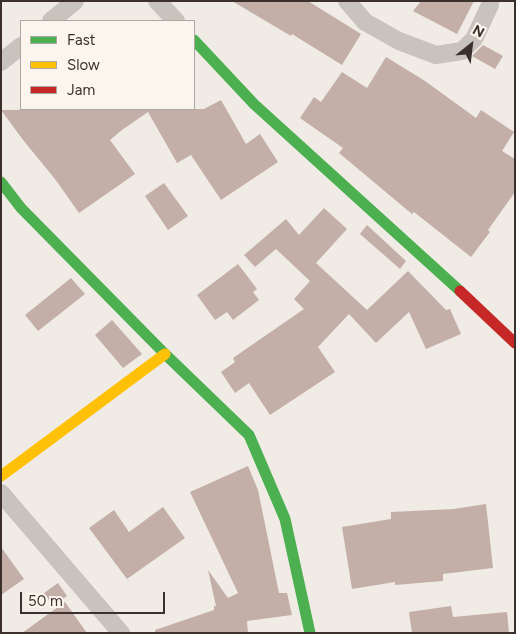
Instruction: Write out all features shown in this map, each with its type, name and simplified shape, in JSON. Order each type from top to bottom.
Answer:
[{"type":"street","points":[[52,20],[76,1]]},
{"type":"street","points":[[157,1],[175,20]]},
{"type":"street","points":[[347,1],[365,22],[399,41],[436,55],[462,51],[474,39],[490,5]]},
{"type":"street","points":[[195,41],[254,104],[515,343]]},
{"type":"street","points":[[1,62],[20,47]]},
{"type":"street","points":[[1,182],[21,208],[165,354],[249,435],[285,519],[310,633]]},
{"type":"street","points":[[1,476],[165,354]]},
{"type":"street","points":[[1,493],[121,633]]},
{"type":"building","points":[[232,1],[308,1],[361,34],[342,65],[292,34],[291,36]]},
{"type":"building","points":[[421,1],[474,1],[457,34],[413,11]]},
{"type":"building","points":[[483,45],[503,56],[495,69],[472,56]]},
{"type":"building","points":[[386,57],[425,81],[476,118],[481,110],[514,132],[502,151],[515,159],[515,192],[488,230],[490,232],[471,257],[414,212],[412,214],[339,153],[343,148],[300,118],[314,97],[321,102],[342,72],[367,88]]},
{"type":"building","points":[[221,100],[246,144],[260,134],[278,162],[221,200],[191,155],[177,163],[148,112],[110,140],[135,174],[79,213],[1,110],[195,110],[204,109]]},
{"type":"building","points":[[164,183],[188,216],[168,230],[145,196]]},
{"type":"building","points":[[324,208],[347,229],[316,263],[367,310],[408,271],[446,310],[450,309],[461,334],[426,349],[409,312],[376,343],[349,314],[318,347],[335,372],[270,415],[249,383],[235,393],[221,372],[235,362],[233,358],[304,309],[294,299],[310,281],[276,249],[255,267],[244,255],[286,219],[299,235]]},
{"type":"building","points":[[367,225],[406,261],[400,269],[360,234]]},
{"type":"building","points":[[238,264],[257,289],[253,292],[259,300],[233,320],[227,312],[215,320],[197,295]]},
{"type":"building","points":[[71,278],[85,294],[38,331],[25,315]]},
{"type":"building","points":[[112,320],[142,354],[123,368],[95,335]]},
{"type":"building","points":[[248,466],[258,490],[279,593],[287,593],[292,615],[247,621],[248,633],[155,633],[155,630],[214,610],[214,606],[216,606],[208,570],[228,598],[238,593],[190,492]]},
{"type":"building","points":[[486,504],[493,568],[443,574],[443,581],[395,585],[395,582],[352,589],[342,527],[391,519],[391,512],[454,509]]},
{"type":"building","points":[[163,507],[185,538],[127,579],[89,528],[114,510],[129,532]]},
{"type":"building","points":[[1,547],[24,579],[1,595]]},
{"type":"building","points":[[58,583],[67,596],[53,606],[44,593]]},
{"type":"building","points":[[65,602],[87,633],[22,633]]},
{"type":"building","points":[[451,606],[453,617],[507,612],[509,633],[412,633],[409,612]]},
{"type":"traffic: fast","points":[[195,41],[254,104],[460,291]]},
{"type":"traffic: fast","points":[[1,182],[21,208],[165,354],[249,435],[285,519],[310,633]]},
{"type":"traffic: slow","points":[[1,476],[165,354]]},
{"type":"traffic: jam","points":[[460,291],[515,343]]}]
